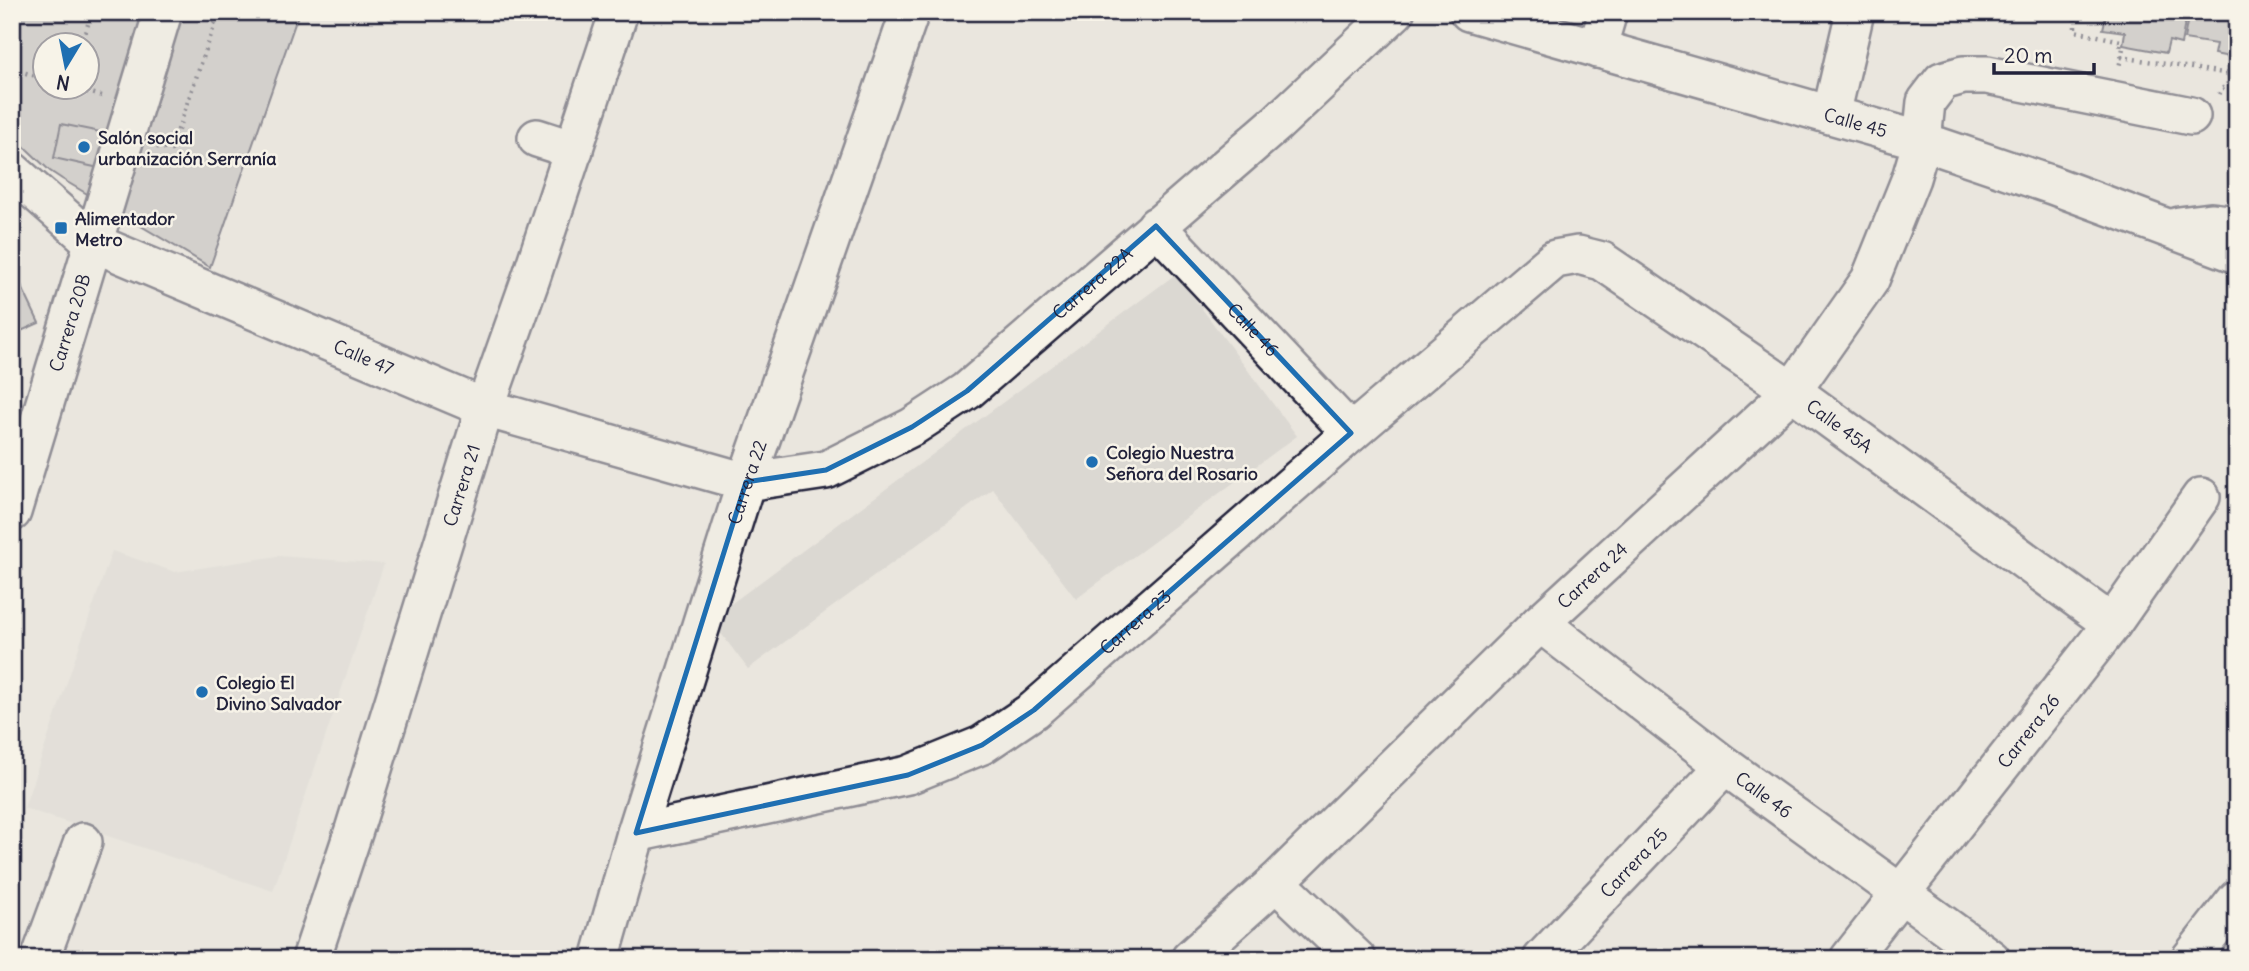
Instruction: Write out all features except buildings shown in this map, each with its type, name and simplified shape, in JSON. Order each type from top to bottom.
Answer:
[{"type":"street","name":"Carrera 20B","points":[[12,512],[163,12]]},
{"type":"street","name":"Carrera 21","points":[[310,959],[354,830],[485,408],[619,12]]},
{"type":"street","name":"Carrera 22","points":[[600,959],[636,832],[746,482],[910,12]]},
{"type":"street","name":"Carrera 22A","points":[[746,482],[826,470],[912,427],[967,391],[1277,123],[1395,12]]},
{"type":"street","name":"Calle 45","points":[[1469,12],[1922,141],[2052,184],[2237,254]]},
{"type":"street","points":[[1597,49],[1608,12]]},
{"type":"street","points":[[1831,115],[1855,12]]},
{"type":"street","name":"Carrera 24","points":[[1189,959],[1276,882],[1540,623],[1792,391],[1870,280],[1911,178],[1922,141],[1926,102],[1942,82],[1963,75],[1987,75],[2204,110]]},
{"type":"street","points":[[537,138],[574,150]]},
{"type":"street","name":"Calle 47","points":[[12,171],[94,243],[485,408],[746,482]]},
{"type":"street","points":[[2164,228],[2211,222],[2237,225]]},
{"type":"street","name":"Calle 46","points":[[1156,226],[1351,433]]},
{"type":"street","name":"Calle 45A","points":[[1555,259],[1578,255],[1602,261],[1792,391],[2112,624]]},
{"type":"street","name":"Carrera 23","points":[[636,832],[908,775],[982,745],[1034,710],[1555,259]]},
{"type":"street","name":"Carrera 26","points":[[1849,959],[2112,624],[2201,497]]},
{"type":"street","name":"Calle 46","points":[[1540,623],[1726,766],[1991,959]]},
{"type":"street","name":"Carrera 25","points":[[1542,959],[1726,766]]},
{"type":"street","points":[[40,959],[83,842]]},
{"type":"street","points":[[1276,882],[1357,959]]},
{"type":"street","points":[[2190,959],[2237,899]]},
{"type":"path","points":[[86,32],[92,12]]},
{"type":"path","points":[[171,150],[219,12]]},
{"type":"path","points":[[2121,57],[2230,74],[2227,86],[2221,89],[2204,110]]},
{"type":"path","points":[[12,69],[32,75]]},
{"type":"highlighted area","points":[[1156,226],[1351,433],[1034,710],[982,745],[908,775],[636,833],[746,482],[826,470],[912,427],[967,391]]},
{"type":"shaded area","name":"Colegio Nuestra Señora del Rosario","points":[[1176,274],[1297,436],[1076,599],[993,489],[748,669],[720,632],[728,606]]},
{"type":"shaded area","points":[[112,551],[175,572],[278,556],[384,564],[273,891],[24,808]]},
{"type":"place","name":"Salón social urbanización Serranía","points":[[84,147]]},
{"type":"place","name":"Alimentador Metro","points":[[61,228]]},
{"type":"place","name":"Colegio Nuestra Señora del Rosario","points":[[1092,462]]},
{"type":"place","name":"Colegio El Divino Salvador","points":[[202,692]]}]
